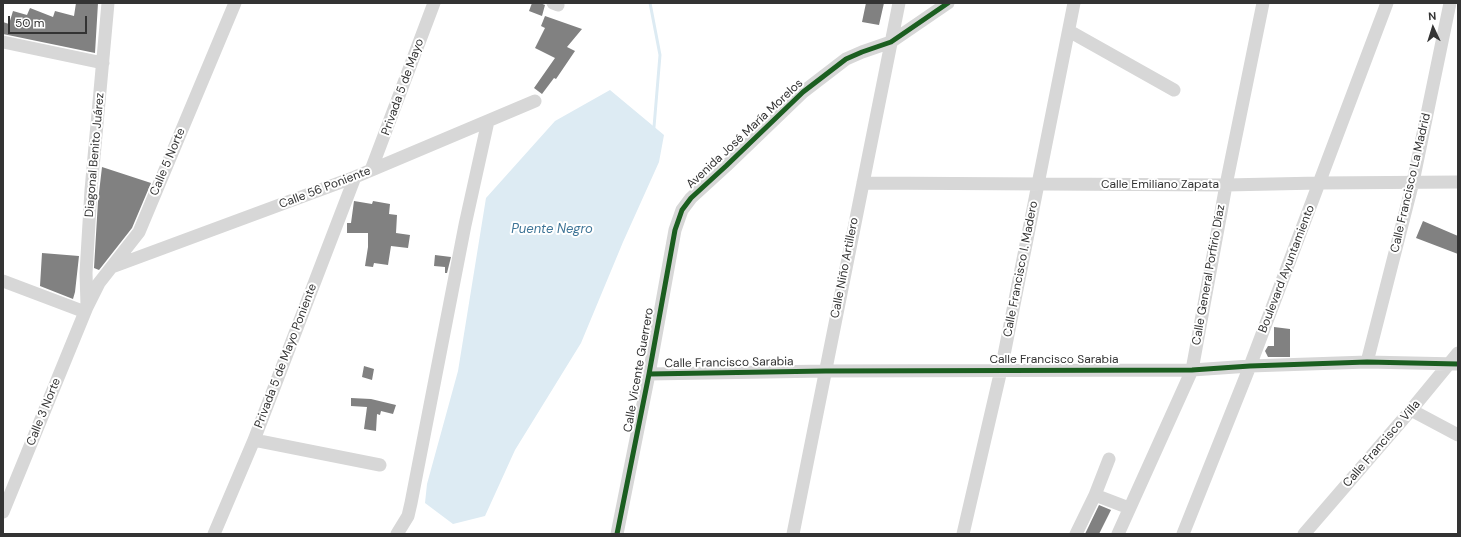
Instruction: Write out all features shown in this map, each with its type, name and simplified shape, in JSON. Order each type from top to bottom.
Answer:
[{"type":"street","name":"Diagonal Benito Juárez","points":[[86,309],[86,273],[108,3]]},
{"type":"street","name":"Calle 5 Norte","points":[[86,309],[99,283],[139,232],[236,3]]},
{"type":"street","name":"Privada 5 de Mayo","points":[[371,170],[434,3]]},
{"type":"street","name":"Calle Niño Artillero","points":[[793,534],[899,3]]},
{"type":"street","name":"Avenida José María Morelos","points":[[682,210],[691,198],[803,92],[846,59],[891,42],[948,3]]},
{"type":"street","name":"Calle Francisco I. Madero","points":[[963,534],[1001,370],[1074,3]]},
{"type":"street","name":"Calle General Porfirio Díaz","points":[[1118,534],[1125,506],[1192,370],[1226,185],[1263,3]]},
{"type":"street","name":"Boulevard Ayuntamiento","points":[[1183,534],[1250,366],[1387,3]]},
{"type":"street","name":"Calle Francisco La Madrid","points":[[1366,362],[1413,182],[1450,3]]},
{"type":"street","points":[[1069,31],[1174,90]]},
{"type":"street","points":[[3,42],[102,63]]},
{"type":"street","name":"Calle 56 Poniente","points":[[112,267],[355,177],[535,101]]},
{"type":"street","points":[[397,534],[408,516],[411,503],[465,225],[488,121]]},
{"type":"street","name":"Privada 5 de Mayo Poniente","points":[[214,534],[254,440],[355,177]]},
{"type":"street","name":"Calle Emiliano Zapata","points":[[862,183],[1226,185],[1458,182]]},
{"type":"street","name":"Calle Vicente Guerrero","points":[[617,534],[649,374],[675,230],[682,210]]},
{"type":"street","points":[[3,281],[86,309]]},
{"type":"street","name":"Calle 3 Norte","points":[[3,512],[86,309]]},
{"type":"street","name":"Calle Francisco Villa","points":[[1304,534],[1411,410],[1453,364],[1458,353]]},
{"type":"street","name":"Calle Francisco Sarabia","points":[[649,374],[825,371],[1192,370],[1250,366],[1366,362],[1453,364]]},
{"type":"street","points":[[1411,410],[1458,435]]},
{"type":"street","points":[[254,440],[380,466]]},
{"type":"street","points":[[1076,534],[1095,495],[1109,460]]},
{"type":"street","points":[[1095,495],[1125,506],[1108,534]]},
{"type":"water","name":"Puente Negro","points":[[610,90],[664,135],[659,162],[623,242],[581,343],[515,450],[485,516],[453,524],[425,503],[427,484],[458,371],[486,198],[555,121]]},
{"type":"building","points":[[76,3],[98,3],[95,53],[3,34],[3,22],[9,24],[13,11],[27,15],[30,8],[53,17],[55,11],[74,16]]},
{"type":"building","points":[[532,3],[540,3],[545,5],[542,16],[529,11]]},
{"type":"building","points":[[866,3],[884,3],[879,25],[862,22]]},
{"type":"building","points":[[545,16],[582,29],[567,47],[575,51],[556,79],[554,78],[542,94],[534,88],[555,58],[535,48],[545,28],[541,26]]},
{"type":"building","points":[[102,167],[151,183],[132,228],[99,270],[94,268],[98,201]]},
{"type":"building","points":[[354,201],[372,204],[373,201],[390,204],[389,214],[397,215],[396,233],[410,235],[408,248],[391,246],[388,265],[374,263],[373,267],[365,266],[368,247],[368,233],[347,233],[347,223],[351,223]]},
{"type":"building","points":[[1423,221],[1458,236],[1458,254],[1416,238]]},
{"type":"building","points":[[42,253],[79,256],[73,299],[40,286]]},
{"type":"building","points":[[435,255],[451,257],[447,273],[445,273],[445,267],[434,266]]},
{"type":"building","points":[[1274,327],[1290,329],[1290,357],[1268,357],[1265,351],[1268,346],[1274,346]]},
{"type":"building","points":[[364,366],[374,369],[372,380],[362,377]]},
{"type":"building","points":[[351,398],[371,399],[396,405],[393,414],[381,411],[380,415],[377,414],[376,431],[364,429],[367,407],[351,406]]},
{"type":"building","points":[[1099,505],[1111,510],[1099,534],[1085,534]]},
{"type":"waterway","points":[[650,3],[660,55],[653,130]]},
{"type":"cycle path","points":[[617,534],[649,374],[675,230],[682,210],[691,198],[803,92],[846,59],[891,42],[948,3]]},
{"type":"cycle path","points":[[649,374],[825,371],[1192,370],[1250,366],[1367,362],[1458,364]]}]
